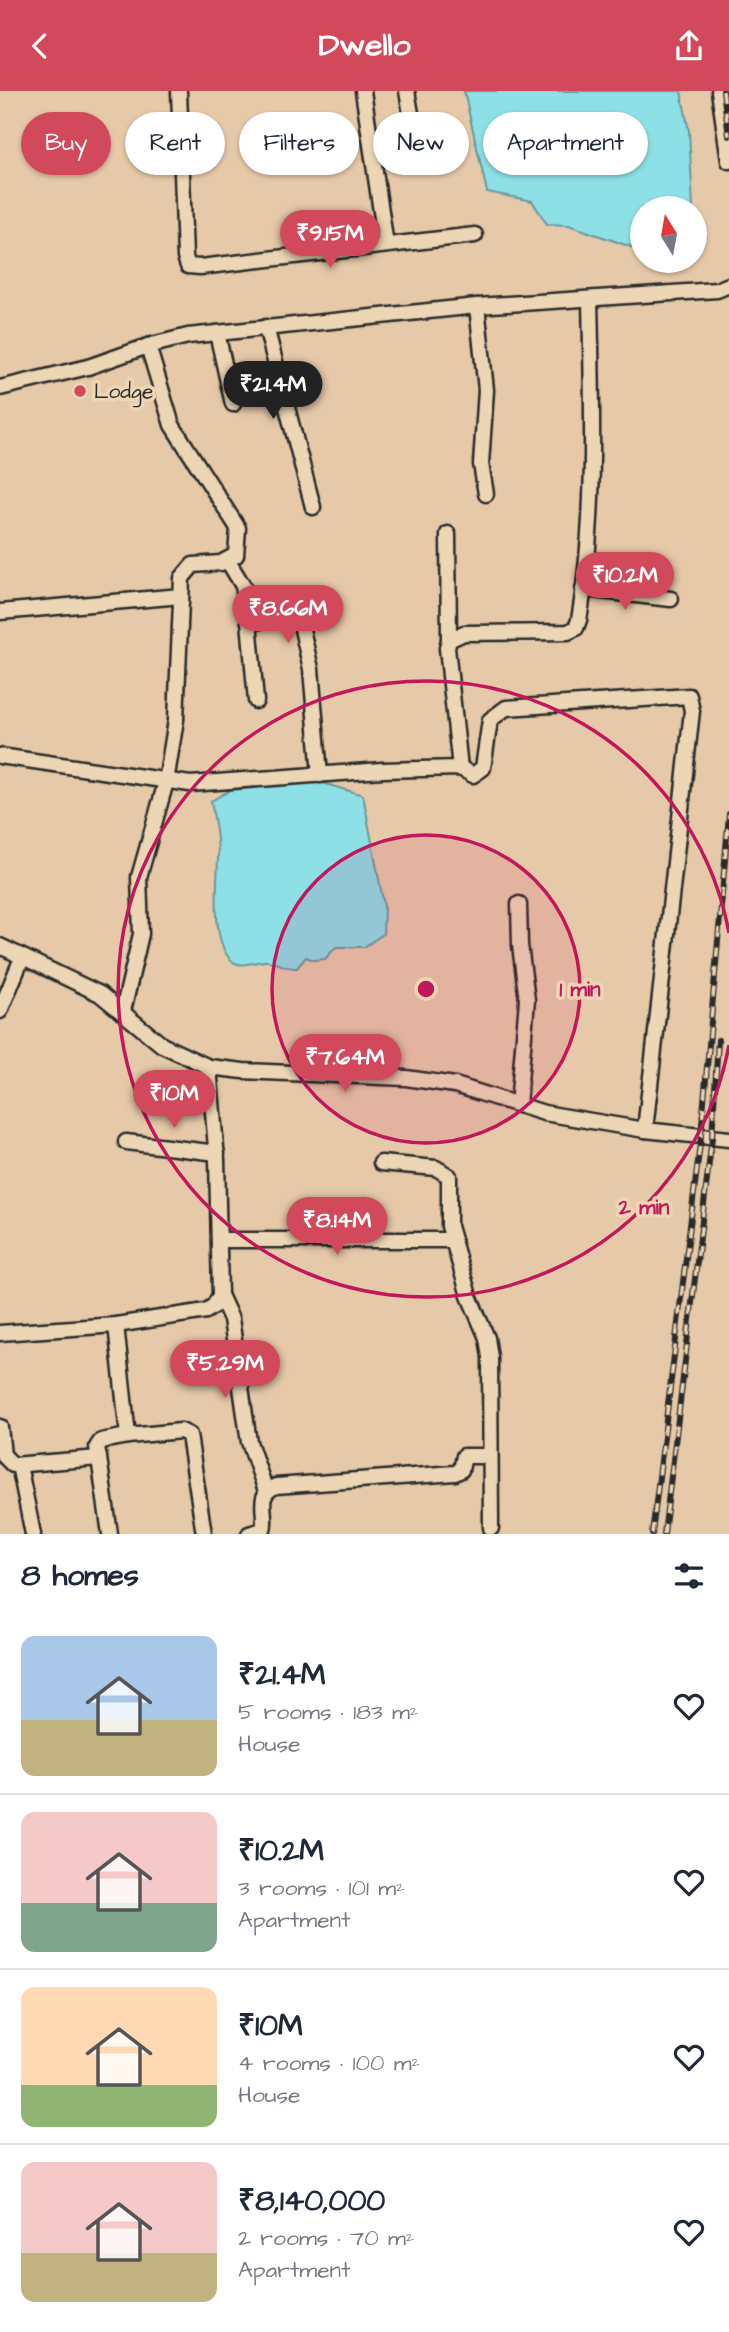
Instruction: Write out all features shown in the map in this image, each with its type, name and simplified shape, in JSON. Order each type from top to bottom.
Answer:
[{"type":"street","points":[[179,91],[185,257],[188,265],[200,267],[475,235]]},
{"type":"street","points":[[363,91],[386,245]]},
{"type":"street","points":[[372,141],[410,135],[413,125],[407,91]]},
{"type":"street","points":[[719,91],[729,160]]},
{"type":"street","points":[[0,388],[88,367],[148,346],[218,333],[477,306],[717,290],[729,285]]},
{"type":"street","points":[[449,640],[464,633],[568,632],[576,628],[583,589],[592,412],[590,299]]},
{"type":"street","points":[[477,306],[486,390],[481,464],[486,494]]},
{"type":"street","points":[[267,327],[313,507]]},
{"type":"street","points":[[218,333],[233,404]]},
{"type":"street","points":[[123,1011],[141,934],[139,877],[166,782],[176,720],[181,596],[185,571],[193,565],[228,561],[239,548],[238,529],[172,425],[148,346]]},
{"type":"street","points":[[448,534],[447,648],[460,768]]},
{"type":"street","points":[[228,561],[243,586],[256,701]]},
{"type":"street","points":[[583,589],[671,599]]},
{"type":"street","points":[[0,612],[181,596]]},
{"type":"street","points":[[249,621],[257,622],[288,611],[299,616],[312,679],[320,775]]},
{"type":"street","points":[[0,756],[190,784],[460,768],[473,775],[483,768],[486,729],[497,712],[506,708],[689,696],[692,701],[645,1130]]},
{"type":"street","points":[[518,1105],[527,1000],[520,945],[519,904]]},
{"type":"street","points":[[0,946],[100,994],[162,1045],[209,1067],[406,1078],[454,1085],[544,1113],[645,1130],[729,1139]]},
{"type":"street","points":[[0,1011],[22,958]]},
{"type":"street","points":[[209,1067],[217,1153],[220,1295],[231,1319],[249,1443],[266,1491]]},
{"type":"street","points":[[126,1142],[217,1153]]},
{"type":"street","points":[[382,1163],[447,1172],[450,1181],[448,1214],[453,1240],[469,1296],[487,1338],[490,1357],[491,1528]]},
{"type":"street","points":[[219,1240],[453,1240]]},
{"type":"street","points":[[0,1333],[116,1325],[206,1311],[214,1306],[220,1295]]},
{"type":"street","points":[[116,1325],[128,1436]]},
{"type":"street","points":[[0,1427],[2,1455],[9,1463],[19,1465],[99,1458]]},
{"type":"street","points":[[110,1534],[97,1447],[101,1441],[181,1431],[189,1435],[204,1534]]},
{"type":"street","points":[[249,1534],[260,1532],[265,1527],[262,1498],[266,1491],[276,1486],[455,1473],[461,1470],[464,1456],[490,1456]]},
{"type":"street","points":[[19,1465],[33,1534]]},
{"type":"water","points":[[464,91],[681,91],[689,131],[692,196],[630,196],[630,246],[569,225],[547,224],[532,201],[487,192],[483,175],[648,175],[648,112],[483,112],[483,174]]},
{"type":"water","points":[[282,781],[319,782],[363,795],[384,906],[383,934],[364,947],[336,947],[325,959],[314,960],[306,957],[297,968],[267,961],[239,964],[231,960],[224,951],[220,938],[218,848],[211,801],[234,788]]},
{"type":"railway","points":[[723,91],[729,136]]},
{"type":"railway","points":[[652,1534],[701,1136],[729,814]]},
{"type":"railway","points":[[664,1534],[712,1138],[718,1040]]},
{"type":"place","name":"Lodge","points":[[80,391]]}]
